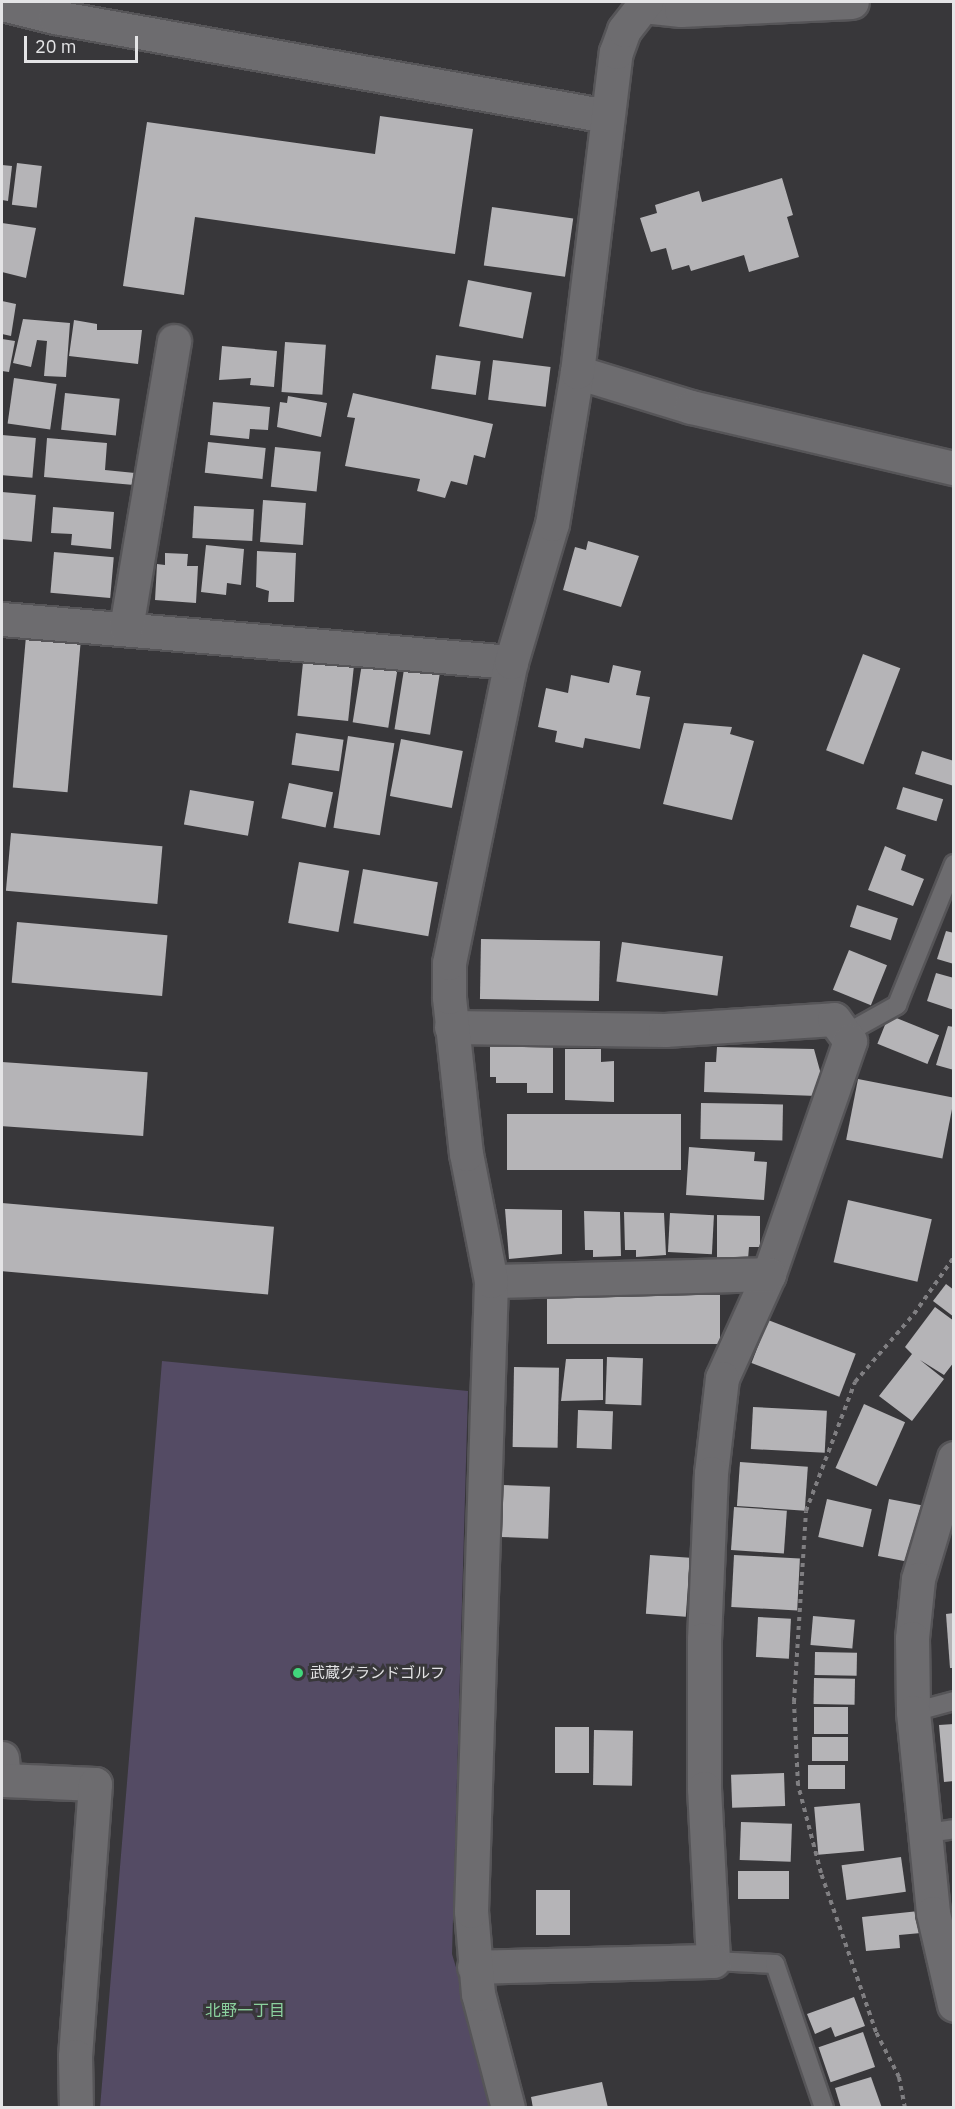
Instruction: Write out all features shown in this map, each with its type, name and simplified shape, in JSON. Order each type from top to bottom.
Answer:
[{"type":"street","points":[[508,2108],[474,1967],[475,1748],[491,1281],[466,1154],[451,1027],[449,963],[511,662],[552,524],[577,372],[616,52],[624,30],[644,4],[681,9],[852,2]]},
{"type":"street","points":[[2,4],[55,18],[607,116]]},
{"type":"street","points":[[126,628],[174,340]]},
{"type":"street","points":[[577,372],[691,406],[954,468]]},
{"type":"street","points":[[2,619],[511,662]]},
{"type":"street","points":[[451,1027],[665,1030],[834,1019],[850,1041],[769,1274],[722,1378],[711,1473],[704,1788],[713,1961],[474,1967]]},
{"type":"street","points":[[491,1281],[769,1274]]},
{"type":"street","points":[[953,2001],[933,1913],[940,1831],[913,1712],[912,1638],[918,1579],[954,1458]]},
{"type":"street","points":[[2,1758],[4,1780],[95,1784],[75,2056],[76,2108]]},
{"type":"lane","points":[[845,1034],[897,1005],[954,864]]},
{"type":"lane","points":[[913,1712],[954,1701]]},
{"type":"lane","points":[[713,1961],[775,1964],[824,2108]]},
{"type":"path","points":[[905,2108],[899,2077],[876,2032],[821,1873],[798,1785],[794,1702],[806,1511],[855,1382],[914,1314],[954,1257]]},
{"type":"shaded area","name":"武蔵グランドゴルフ","points":[[162,1361],[468,1391],[452,1954],[498,2107],[100,2108]]},
{"type":"building","points":[[380,116],[473,129],[455,254],[195,217],[184,295],[123,286],[147,122],[375,154]]},
{"type":"building","points":[[17,163],[42,166],[37,208],[12,205]]},
{"type":"building","points":[[2,165],[12,166],[8,201],[2,200]]},
{"type":"building","points":[[782,178],[793,215],[787,217],[799,257],[749,272],[744,255],[691,271],[689,265],[672,270],[666,248],[651,252],[640,218],[657,213],[655,205],[699,191],[702,202]]},
{"type":"building","points":[[492,207],[573,218],[565,277],[484,265]]},
{"type":"building","points":[[2,223],[36,228],[26,278],[2,272]]},
{"type":"building","points":[[468,280],[532,292],[523,339],[459,326]]},
{"type":"building","points":[[2,301],[16,304],[11,336],[2,334]]},
{"type":"building","points":[[23,319],[70,323],[66,377],[44,376],[47,341],[37,340],[31,367],[13,363]]},
{"type":"building","points":[[74,320],[97,324],[97,330],[142,330],[138,364],[69,356]]},
{"type":"building","points":[[2,339],[15,341],[9,372],[2,371]]},
{"type":"building","points":[[285,342],[326,345],[322,395],[282,392]]},
{"type":"building","points":[[222,346],[277,351],[274,387],[250,385],[251,378],[219,380]]},
{"type":"building","points":[[436,355],[481,361],[476,395],[431,389]]},
{"type":"building","points":[[493,360],[551,367],[546,407],[488,400]]},
{"type":"building","points":[[14,378],[57,384],[50,430],[8,424]]},
{"type":"building","points":[[65,393],[120,399],[116,436],[61,430]]},
{"type":"building","points":[[353,393],[493,424],[485,458],[474,455],[467,485],[451,481],[445,498],[417,491],[420,479],[345,466],[355,418],[347,417]]},
{"type":"building","points":[[288,396],[327,403],[321,437],[277,427],[280,402],[287,403]]},
{"type":"building","points":[[213,402],[270,407],[268,430],[250,429],[249,439],[210,435]]},
{"type":"building","points":[[2,435],[36,438],[32,478],[2,475]]},
{"type":"building","points":[[47,438],[107,443],[105,470],[135,473],[134,485],[44,477]]},
{"type":"building","points":[[208,442],[266,448],[262,479],[205,473]]},
{"type":"building","points":[[275,447],[321,452],[317,492],[271,487]]},
{"type":"building","points":[[2,492],[36,495],[32,542],[2,539]]},
{"type":"building","points":[[263,500],[306,503],[303,545],[260,542]]},
{"type":"building","points":[[194,506],[254,509],[252,541],[192,538]]},
{"type":"building","points":[[53,507],[114,512],[111,549],[71,545],[72,534],[51,533]]},
{"type":"building","points":[[588,541],[639,556],[621,607],[563,590],[575,547],[586,550]]},
{"type":"building","points":[[206,545],[244,549],[241,585],[227,583],[226,595],[201,592]]},
{"type":"building","points":[[257,551],[296,553],[294,602],[268,602],[269,591],[256,587]]},
{"type":"building","points":[[54,552],[114,557],[110,598],[50,593]]},
{"type":"building","points":[[165,553],[188,554],[187,566],[198,566],[196,603],[155,600],[157,564],[165,565]]},
{"type":"building","points":[[26,636],[81,641],[68,792],[13,787]]},
{"type":"building","points":[[304,653],[355,658],[348,721],[297,716]]},
{"type":"building","points":[[863,654],[900,668],[863,764],[826,750]]},
{"type":"building","points":[[363,657],[399,663],[388,728],[353,722]]},
{"type":"building","points":[[405,663],[441,669],[430,735],[395,729]]},
{"type":"building","points":[[613,665],[641,671],[636,695],[650,697],[640,749],[585,738],[583,748],[555,742],[557,731],[538,727],[546,688],[568,693],[571,675],[609,683]]},
{"type":"building","points":[[684,723],[732,727],[730,734],[754,741],[732,820],[663,804]]},
{"type":"building","points":[[296,733],[344,740],[339,771],[292,765]]},
{"type":"building","points":[[348,736],[394,743],[380,835],[333,828]]},
{"type":"building","points":[[401,739],[463,751],[452,808],[390,796]]},
{"type":"building","points":[[922,751],[954,761],[954,786],[915,774]]},
{"type":"building","points":[[289,783],[333,792],[326,828],[282,818]]},
{"type":"building","points":[[903,787],[943,799],[936,821],[896,809]]},
{"type":"building","points":[[190,790],[254,801],[248,836],[184,824]]},
{"type":"building","points":[[11,833],[162,846],[157,904],[6,891]]},
{"type":"building","points":[[885,846],[906,855],[901,870],[924,879],[913,906],[868,890]]},
{"type":"building","points":[[299,862],[349,871],[338,932],[288,923]]},
{"type":"building","points":[[363,869],[438,882],[428,936],[353,923]]},
{"type":"building","points":[[857,905],[898,918],[891,940],[850,927]]},
{"type":"building","points":[[17,922],[167,935],[162,996],[12,983]]},
{"type":"building","points":[[946,931],[954,933],[954,964],[937,959]]},
{"type":"building","points":[[481,939],[600,941],[599,1001],[480,999]]},
{"type":"building","points":[[622,942],[723,956],[717,996],[616,982]]},
{"type":"building","points":[[849,950],[887,965],[871,1005],[833,990]]},
{"type":"building","points":[[936,973],[954,978],[954,1010],[927,1001]]},
{"type":"building","points":[[889,1015],[939,1035],[927,1064],[877,1044]]},
{"type":"building","points":[[948,1026],[954,1027],[954,1070],[936,1065]]},
{"type":"building","points":[[490,1041],[553,1041],[553,1093],[527,1093],[527,1083],[496,1083],[496,1077],[490,1077]]},
{"type":"building","points":[[717,1047],[814,1049],[822,1078],[817,1096],[704,1092],[705,1062],[716,1062]]},
{"type":"building","points":[[565,1049],[601,1049],[601,1062],[614,1061],[614,1102],[565,1100]]},
{"type":"building","points":[[2,1062],[148,1072],[143,1136],[2,1126]]},
{"type":"building","points":[[858,1079],[954,1098],[942,1159],[846,1140]]},
{"type":"building","points":[[701,1103],[783,1104],[782,1140],[700,1139]]},
{"type":"building","points":[[507,1114],[681,1114],[681,1170],[507,1170]]},
{"type":"building","points":[[689,1147],[755,1152],[754,1161],[767,1162],[764,1200],[686,1195]]},
{"type":"building","points":[[848,1200],[932,1219],[917,1282],[834,1262]]},
{"type":"building","points":[[2,1203],[274,1227],[268,1295],[2,1271]]},
{"type":"building","points":[[505,1209],[562,1210],[562,1254],[509,1259]]},
{"type":"building","points":[[584,1211],[620,1212],[621,1256],[593,1257],[593,1250],[585,1250]]},
{"type":"building","points":[[624,1212],[664,1213],[666,1255],[636,1257],[636,1250],[625,1250]]},
{"type":"building","points":[[670,1213],[714,1215],[712,1254],[668,1252]]},
{"type":"building","points":[[717,1215],[760,1216],[760,1247],[749,1247],[748,1259],[717,1260]]},
{"type":"building","points":[[946,1284],[954,1290],[954,1317],[933,1301]]},
{"type":"building","points":[[547,1295],[720,1295],[720,1344],[547,1344]]},
{"type":"building","points":[[935,1307],[954,1321],[954,1362],[944,1375],[920,1360],[944,1379],[912,1421],[879,1396],[912,1354],[905,1347]]},
{"type":"building","points":[[768,1320],[856,1354],[839,1397],[752,1363]]},
{"type":"building","points":[[607,1357],[643,1358],[641,1405],[605,1404]]},
{"type":"building","points":[[566,1359],[603,1359],[603,1400],[561,1401]]},
{"type":"building","points":[[514,1367],[559,1368],[558,1448],[513,1447]]},
{"type":"building","points":[[864,1404],[905,1422],[877,1486],[836,1468]]},
{"type":"building","points":[[753,1407],[827,1411],[825,1453],[751,1449]]},
{"type":"building","points":[[578,1410],[613,1411],[612,1449],[577,1448]]},
{"type":"building","points":[[740,1462],[808,1467],[805,1511],[737,1506]]},
{"type":"building","points":[[502,1485],[550,1487],[548,1539],[500,1537]]},
{"type":"building","points":[[827,1499],[872,1509],[863,1547],[818,1537]]},
{"type":"building","points":[[889,1499],[925,1506],[914,1563],[878,1556]]},
{"type":"building","points":[[734,1507],[787,1511],[784,1554],[731,1550]]},
{"type":"building","points":[[650,1555],[690,1558],[686,1617],[646,1614]]},
{"type":"building","points":[[734,1555],[800,1558],[797,1610],[731,1607]]},
{"type":"building","points":[[954,1613],[954,1668],[950,1668],[946,1614]]},
{"type":"building","points":[[813,1616],[855,1620],[852,1649],[810,1645]]},
{"type":"building","points":[[758,1617],[791,1619],[789,1659],[756,1657]]},
{"type":"building","points":[[815,1652],[857,1653],[857,1676],[815,1675]]},
{"type":"building","points":[[814,1678],[855,1679],[855,1705],[814,1704]]},
{"type":"building","points":[[814,1707],[848,1707],[848,1734],[814,1734]]},
{"type":"building","points":[[954,1724],[954,1781],[944,1782],[939,1725]]},
{"type":"building","points":[[555,1727],[589,1727],[589,1773],[555,1773]]},
{"type":"building","points":[[594,1730],[633,1731],[632,1786],[593,1785]]},
{"type":"building","points":[[812,1737],[848,1737],[848,1761],[812,1761]]},
{"type":"building","points":[[808,1765],[845,1765],[845,1789],[808,1789]]},
{"type":"building","points":[[784,1773],[785,1806],[732,1808],[731,1775]]},
{"type":"building","points":[[860,1803],[864,1851],[818,1855],[814,1807]]},
{"type":"building","points":[[741,1822],[792,1824],[791,1862],[740,1860]]},
{"type":"building","points":[[901,1857],[906,1892],[846,1900],[842,1865]]},
{"type":"building","points":[[738,1871],[789,1871],[789,1899],[738,1899]]},
{"type":"building","points":[[536,1890],[570,1890],[570,1935],[536,1935]]},
{"type":"building","points":[[919,1911],[921,1933],[899,1935],[900,1948],[866,1951],[862,1917]]},
{"type":"building","points":[[854,1997],[865,2026],[835,2037],[831,2027],[815,2034],[807,2014]]},
{"type":"building","points":[[863,2032],[875,2067],[831,2082],[819,2047]]},
{"type":"building","points":[[871,2077],[882,2108],[841,2108],[835,2088]]},
{"type":"building","points":[[602,2082],[608,2108],[533,2108],[531,2097]]},
{"type":"place","name":"武蔵グランドゴルフ","points":[[298,1673]]},
{"type":"district","name":"北野一丁目","points":[[245,2010]]}]
